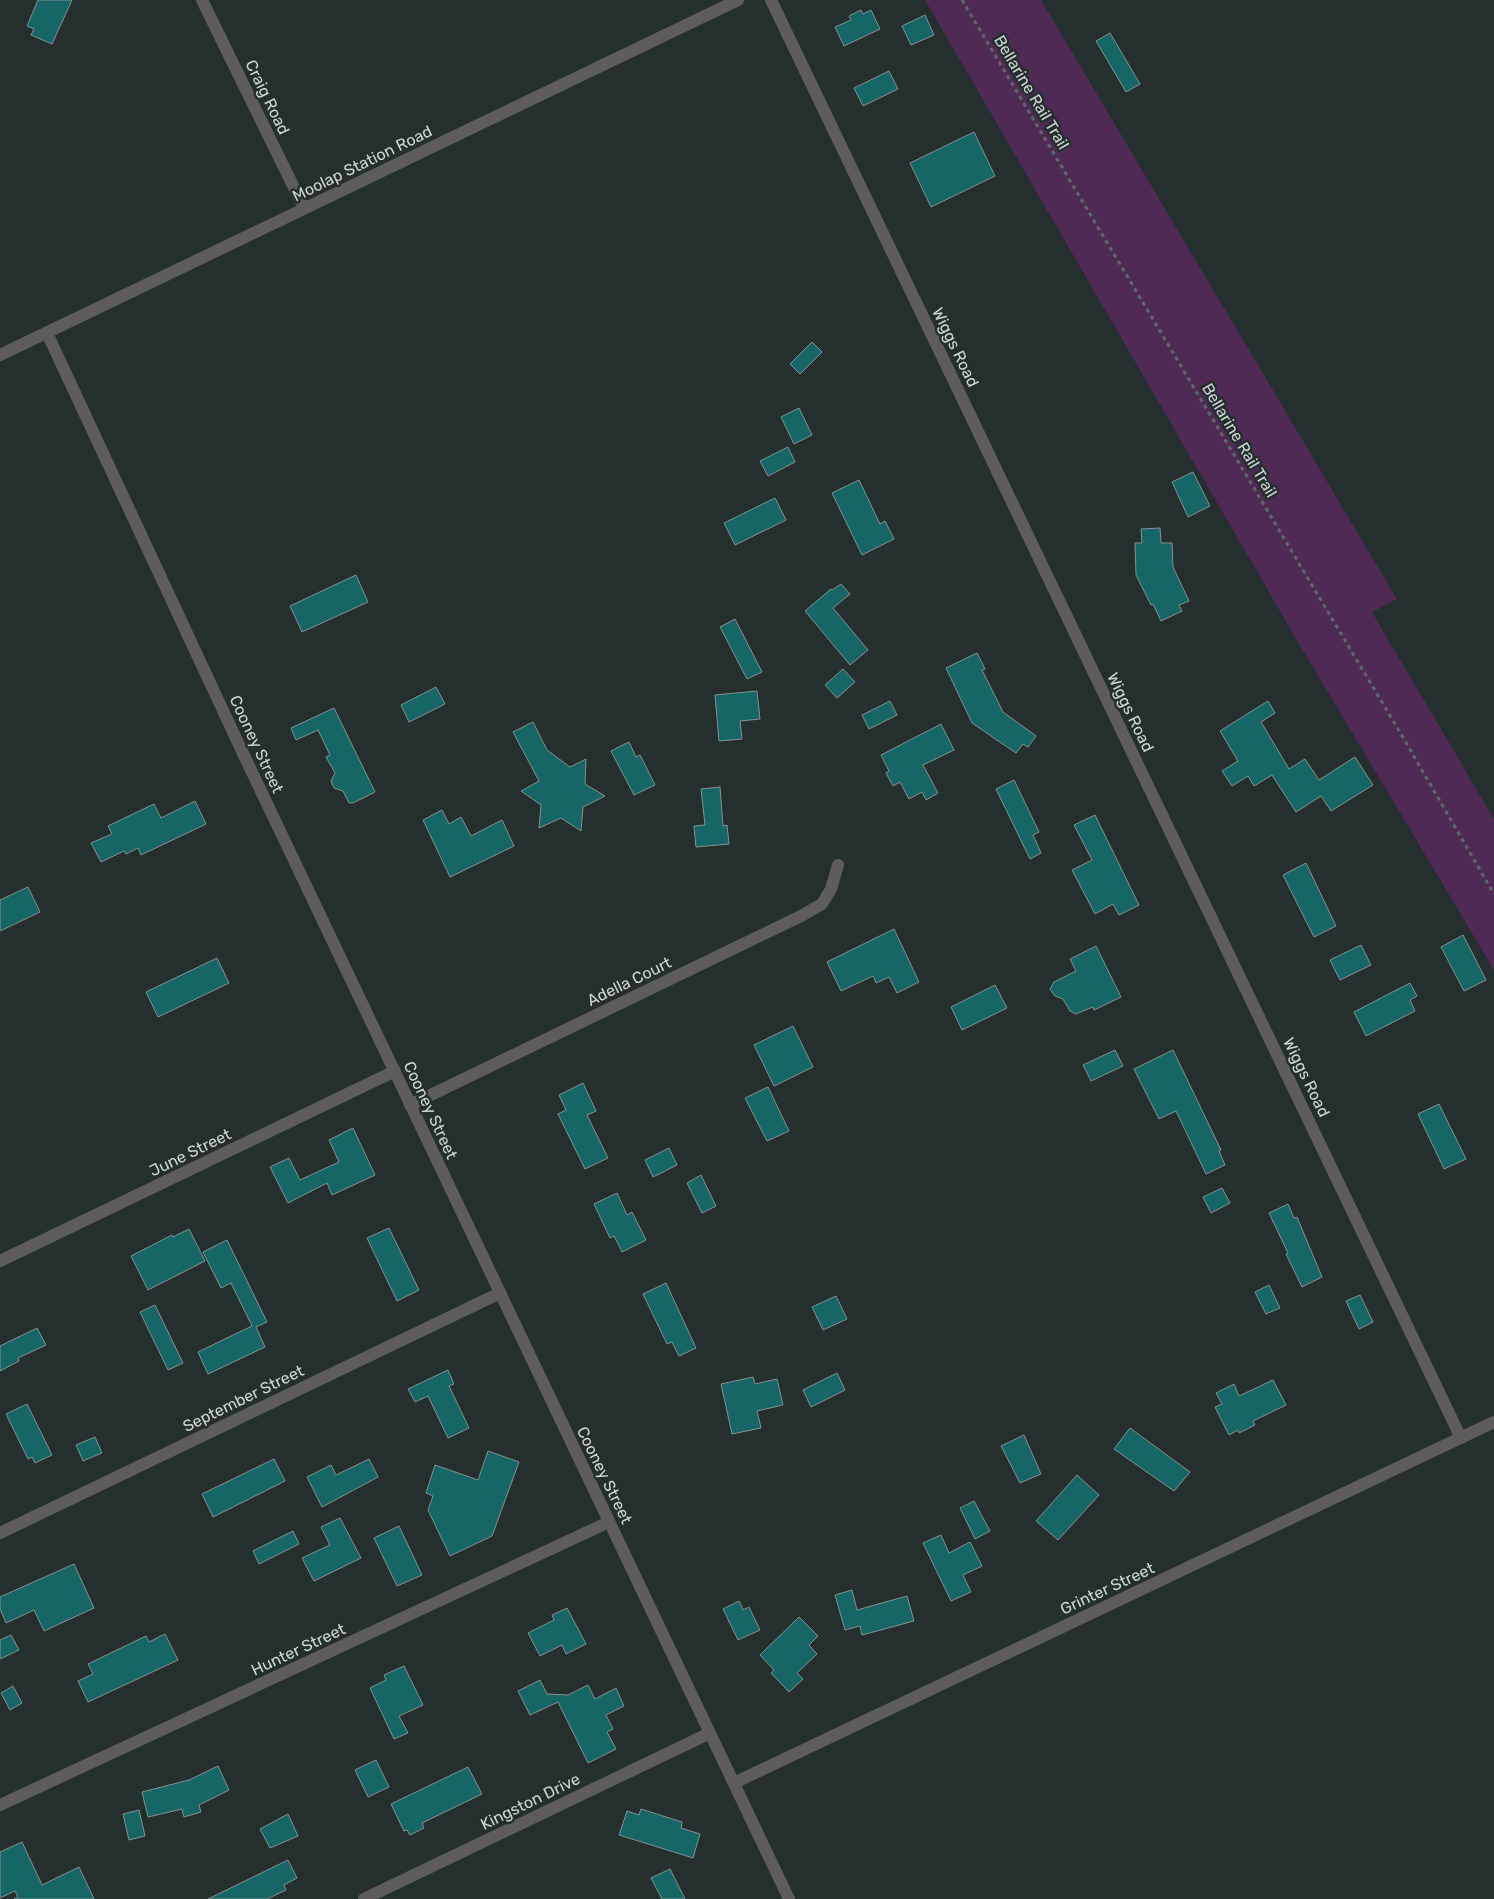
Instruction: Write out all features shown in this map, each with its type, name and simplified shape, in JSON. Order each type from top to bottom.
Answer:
[{"type":"street","name":"Craig Road","points":[[202,0],[304,208]]},
{"type":"street","name":"Moolap Station Road","points":[[0,355],[738,0]]},
{"type":"street","name":"Wiggs Road","points":[[771,0],[1461,1438]]},
{"type":"street","name":"Cooney Street","points":[[47,332],[240,747],[789,1899]]},
{"type":"street","name":"Adella Court","points":[[410,1105],[801,916],[822,904],[831,889],[838,865]]},
{"type":"street","name":"June Street","points":[[0,1261],[395,1072]]},
{"type":"street","name":"September Street","points":[[0,1533],[500,1293]]},
{"type":"street","name":"Grinter Street","points":[[734,1783],[1494,1422]]},
{"type":"street","name":"Hunter Street","points":[[0,1805],[609,1522]]},
{"type":"street","name":"Kingston Drive","points":[[364,1899],[710,1733]]},
{"type":"path","name":"Bellarine Rail Trail","points":[[962,0],[1402,734],[1494,894]]},
{"type":"shaded area","points":[[925,0],[1041,0],[1397,599],[1372,612],[1494,819],[1494,970],[1302,649]]},
{"type":"building","points":[[38,0],[72,0],[52,44],[31,35],[34,29],[27,26]]},
{"type":"building","points":[[861,10],[863,14],[871,10],[880,29],[844,46],[835,27],[851,20],[849,16]]},
{"type":"building","points":[[925,15],[934,35],[911,45],[902,26]]},
{"type":"building","points":[[1110,33],[1140,84],[1126,92],[1096,41]]},
{"type":"building","points":[[889,71],[898,89],[863,106],[854,88]]},
{"type":"building","points":[[974,132],[995,176],[931,207],[910,163]]},
{"type":"building","points":[[812,342],[822,352],[800,374],[790,364]]},
{"type":"building","points":[[799,408],[812,435],[794,444],[781,417]]},
{"type":"building","points":[[788,447],[795,462],[768,476],[760,461]]},
{"type":"building","points":[[1193,472],[1210,506],[1188,517],[1172,482]]},
{"type":"building","points":[[859,480],[880,524],[885,521],[894,539],[862,555],[832,493]]},
{"type":"building","points":[[775,498],[786,520],[735,545],[724,523]]},
{"type":"building","points":[[1160,528],[1161,543],[1172,543],[1173,567],[1189,601],[1179,605],[1182,611],[1161,621],[1136,575],[1135,543],[1142,543],[1141,529]]},
{"type":"building","points":[[356,575],[368,602],[302,632],[290,606]]},
{"type":"building","points":[[841,584],[850,594],[833,608],[868,650],[850,665],[805,611],[831,589]]},
{"type":"building","points":[[735,619],[762,672],[747,679],[720,627]]},
{"type":"building","points":[[977,653],[985,669],[982,670],[1003,712],[1036,736],[1028,747],[1023,744],[1016,753],[972,723],[946,668]]},
{"type":"building","points":[[843,669],[855,682],[837,698],[825,685]]},
{"type":"building","points":[[436,687],[445,704],[409,722],[401,705]]},
{"type":"building","points":[[757,691],[760,719],[740,721],[742,739],[719,741],[715,695]]},
{"type":"building","points":[[890,701],[897,715],[869,729],[862,715]]},
{"type":"building","points":[[1268,701],[1275,713],[1261,722],[1289,769],[1305,759],[1319,780],[1355,757],[1373,785],[1331,811],[1321,796],[1296,812],[1272,775],[1254,786],[1248,776],[1232,786],[1222,771],[1238,761],[1220,731]]},
{"type":"building","points":[[334,708],[375,792],[353,803],[349,803],[343,791],[334,788],[331,781],[335,773],[326,757],[330,755],[318,730],[296,740],[291,728]]},
{"type":"building","points":[[533,722],[547,750],[570,767],[586,759],[585,784],[605,796],[583,807],[581,831],[561,818],[539,828],[541,805],[521,791],[539,781],[513,732]]},
{"type":"building","points":[[941,724],[954,750],[923,765],[938,793],[926,800],[922,792],[909,799],[900,782],[893,786],[886,773],[889,771],[881,755]]},
{"type":"building","points":[[629,742],[636,757],[640,755],[655,785],[634,795],[611,751]]},
{"type":"building","points":[[1014,780],[1039,832],[1033,835],[1041,853],[1030,859],[996,789]]},
{"type":"building","points":[[720,787],[723,826],[727,825],[729,844],[696,847],[694,826],[705,825],[701,789]]},
{"type":"building","points":[[195,801],[206,824],[141,855],[138,848],[126,854],[124,851],[101,862],[91,843],[112,834],[108,826],[154,804],[161,818]]},
{"type":"building","points":[[442,810],[449,824],[461,817],[471,836],[502,820],[514,846],[450,877],[423,820]]},
{"type":"building","points":[[1095,815],[1139,905],[1119,915],[1113,904],[1095,914],[1072,870],[1092,860],[1074,825]]},
{"type":"building","points":[[1306,863],[1336,926],[1314,937],[1283,875]]},
{"type":"building","points":[[28,887],[40,912],[0,931],[0,900]]},
{"type":"building","points":[[894,929],[919,982],[897,993],[889,977],[876,983],[873,976],[841,991],[827,962]]},
{"type":"building","points":[[1463,935],[1486,980],[1464,991],[1441,947]]},
{"type":"building","points":[[1361,945],[1371,965],[1340,980],[1330,960]]},
{"type":"building","points":[[1096,946],[1121,997],[1094,1010],[1093,1007],[1076,1014],[1070,1011],[1063,999],[1055,996],[1050,989],[1054,982],[1076,971],[1070,959]]},
{"type":"building","points":[[217,958],[229,983],[158,1017],[146,992]]},
{"type":"building","points":[[1410,983],[1417,996],[1410,1000],[1415,1011],[1366,1036],[1354,1012]]},
{"type":"building","points":[[995,985],[1007,1008],[962,1030],[951,1007]]},
{"type":"building","points":[[793,1026],[813,1067],[774,1086],[754,1045]]},
{"type":"building","points":[[1115,1050],[1123,1066],[1091,1081],[1083,1065]]},
{"type":"building","points":[[1173,1050],[1221,1150],[1219,1151],[1225,1165],[1206,1174],[1176,1111],[1159,1119],[1134,1069]]},
{"type":"building","points":[[583,1083],[596,1111],[587,1115],[608,1158],[585,1169],[558,1114],[566,1110],[559,1095]]},
{"type":"building","points":[[768,1087],[789,1131],[767,1141],[745,1098]]},
{"type":"building","points":[[1439,1104],[1466,1159],[1444,1169],[1418,1114]]},
{"type":"building","points":[[353,1128],[375,1175],[332,1195],[327,1183],[288,1203],[270,1167],[289,1158],[300,1180],[339,1162],[329,1140]]},
{"type":"building","points":[[669,1148],[677,1165],[653,1177],[645,1160]]},
{"type":"building","points":[[701,1175],[716,1206],[702,1213],[687,1183]]},
{"type":"building","points":[[1222,1188],[1230,1203],[1211,1213],[1203,1197]]},
{"type":"building","points":[[617,1193],[627,1215],[632,1212],[646,1240],[622,1252],[614,1236],[610,1238],[594,1204]]},
{"type":"building","points":[[1288,1204],[1294,1218],[1297,1217],[1322,1277],[1302,1287],[1269,1213]]},
{"type":"building","points":[[389,1228],[419,1290],[397,1301],[367,1238]]},
{"type":"building","points":[[189,1229],[205,1261],[148,1290],[131,1256],[172,1235],[173,1237]]},
{"type":"building","points":[[227,1240],[267,1322],[256,1327],[265,1347],[208,1374],[198,1352],[252,1326],[231,1283],[221,1288],[203,1252]]},
{"type":"building","points":[[666,1283],[696,1348],[679,1356],[672,1342],[667,1344],[643,1294]]},
{"type":"building","points":[[1269,1285],[1280,1308],[1266,1314],[1255,1292]]},
{"type":"building","points":[[1360,1295],[1373,1322],[1359,1329],[1346,1301]]},
{"type":"building","points":[[836,1296],[847,1319],[823,1330],[812,1307]]},
{"type":"building","points":[[155,1305],[183,1363],[168,1370],[140,1312]]},
{"type":"building","points":[[37,1328],[46,1345],[18,1358],[19,1361],[0,1371],[0,1346]]},
{"type":"building","points":[[448,1370],[454,1384],[449,1386],[469,1428],[448,1438],[428,1396],[415,1402],[408,1389]]},
{"type":"building","points":[[837,1373],[845,1390],[811,1407],[803,1390]]},
{"type":"building","points":[[753,1377],[755,1384],[777,1379],[783,1405],[757,1411],[761,1428],[732,1434],[721,1384]]},
{"type":"building","points":[[1273,1380],[1286,1405],[1253,1421],[1255,1425],[1239,1433],[1238,1430],[1229,1435],[1215,1407],[1222,1404],[1216,1393],[1234,1384],[1239,1396]]},
{"type":"building","points":[[27,1404],[52,1455],[35,1463],[32,1457],[28,1459],[6,1414]]},
{"type":"building","points":[[1130,1428],[1190,1472],[1174,1491],[1114,1449]]},
{"type":"building","points":[[1024,1435],[1041,1474],[1020,1483],[1001,1446]]},
{"type":"building","points":[[95,1437],[102,1453],[83,1461],[76,1445]]},
{"type":"building","points":[[488,1451],[519,1462],[492,1536],[450,1556],[428,1510],[433,1496],[426,1493],[435,1465],[478,1480]]},
{"type":"building","points":[[274,1459],[285,1481],[213,1517],[202,1494]]},
{"type":"building","points":[[369,1459],[378,1477],[322,1507],[307,1477],[331,1465],[336,1475]]},
{"type":"building","points":[[1077,1475],[1099,1495],[1058,1540],[1036,1521]]},
{"type":"building","points":[[974,1501],[990,1531],[975,1539],[960,1508]]},
{"type":"building","points":[[340,1518],[361,1558],[314,1581],[302,1558],[330,1545],[321,1527]]},
{"type":"building","points":[[399,1526],[422,1575],[397,1586],[374,1538]]},
{"type":"building","points":[[293,1531],[299,1544],[259,1564],[253,1551]]},
{"type":"building","points":[[941,1535],[949,1553],[970,1542],[982,1566],[963,1575],[971,1592],[951,1601],[923,1543]]},
{"type":"building","points":[[74,1564],[94,1608],[44,1631],[34,1610],[6,1623],[0,1609],[0,1597]]},
{"type":"building","points":[[852,1590],[857,1610],[907,1596],[914,1621],[862,1635],[860,1626],[845,1630],[835,1595]]},
{"type":"building","points":[[739,1601],[743,1610],[749,1607],[760,1630],[738,1640],[723,1609]]},
{"type":"building","points":[[567,1608],[586,1644],[566,1654],[562,1645],[540,1656],[528,1633],[554,1620],[552,1615]]},
{"type":"building","points":[[799,1617],[818,1636],[809,1645],[817,1654],[797,1673],[803,1679],[789,1692],[771,1673],[774,1670],[760,1655]]},
{"type":"building","points":[[165,1634],[178,1660],[88,1702],[78,1681],[93,1674],[88,1664],[146,1636],[149,1642]]},
{"type":"building","points":[[11,1635],[19,1650],[0,1659],[0,1640]]},
{"type":"building","points":[[404,1666],[423,1705],[399,1716],[408,1733],[394,1739],[370,1688],[386,1680],[384,1675]]},
{"type":"building","points":[[540,1680],[547,1694],[568,1695],[588,1685],[595,1699],[616,1688],[624,1706],[606,1715],[613,1729],[607,1732],[616,1749],[588,1763],[558,1702],[530,1715],[518,1691]]},
{"type":"building","points":[[13,1686],[22,1703],[10,1710],[1,1693]]},
{"type":"building","points":[[376,1760],[389,1787],[368,1797],[355,1770]]},
{"type":"building","points":[[218,1766],[229,1790],[199,1805],[201,1812],[184,1817],[182,1809],[148,1817],[142,1792],[189,1780]]},
{"type":"building","points":[[468,1767],[482,1794],[422,1823],[424,1828],[410,1835],[407,1830],[404,1831],[391,1804]]},
{"type":"building","points":[[641,1809],[682,1822],[681,1828],[700,1834],[693,1858],[619,1835],[627,1811],[639,1815]]},
{"type":"building","points":[[139,1810],[145,1836],[129,1840],[123,1814]]},
{"type":"building","points":[[288,1814],[298,1836],[270,1848],[260,1829]]},
{"type":"building","points":[[22,1842],[42,1885],[79,1867],[94,1899],[14,1899],[18,1897],[15,1891],[0,1898],[0,1852]]},
{"type":"building","points":[[288,1860],[297,1878],[284,1885],[286,1890],[267,1899],[208,1899]]},
{"type":"building","points":[[670,1869],[685,1899],[662,1899],[651,1878]]}]
